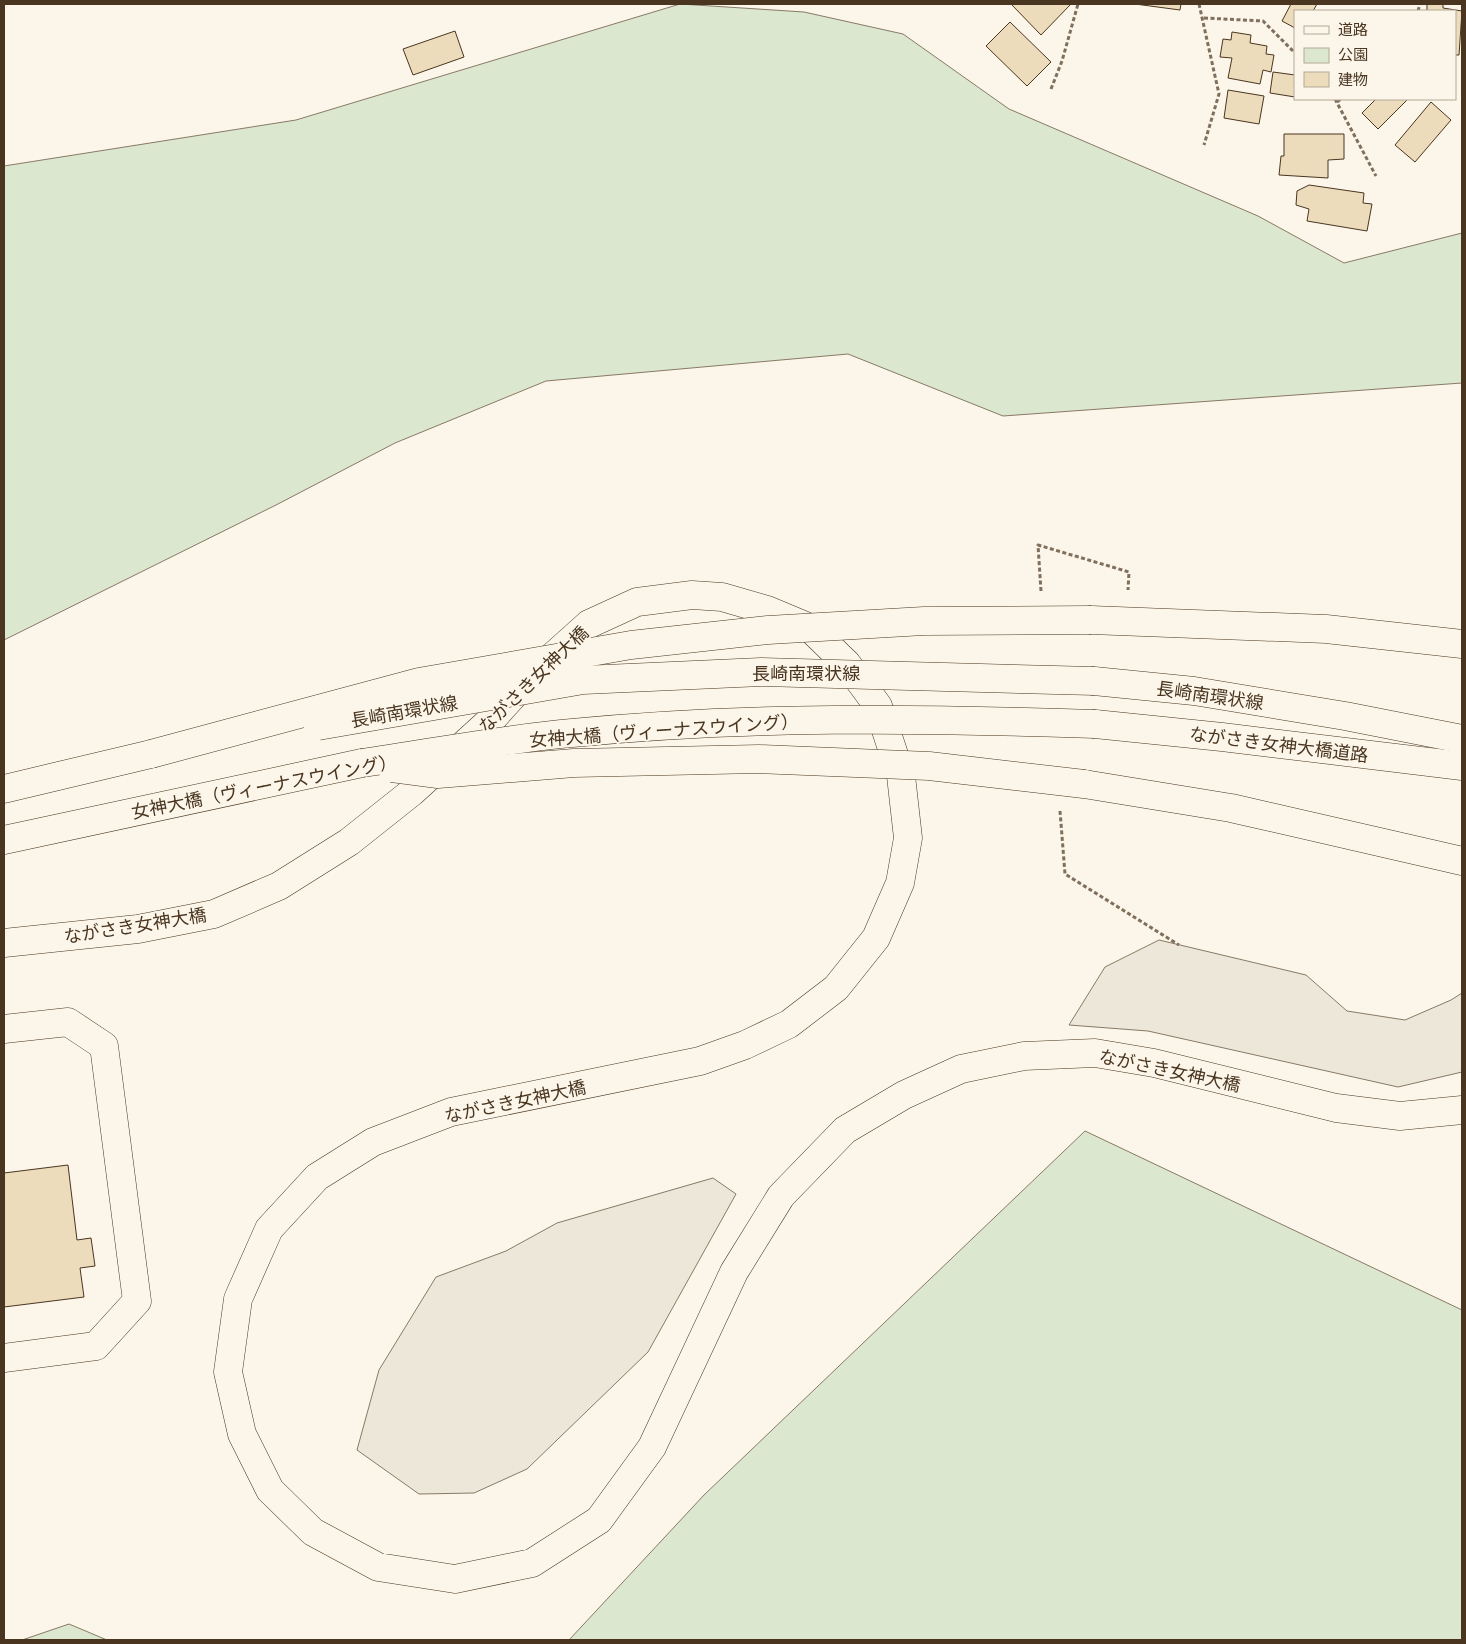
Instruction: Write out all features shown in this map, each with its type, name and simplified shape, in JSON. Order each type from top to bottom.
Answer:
[{"type":"main road","name":"ながさき女神大橋","points":[[4,943],[138,929],[214,914],[279,886],[349,842],[412,792],[491,720],[531,676],[589,624],[637,602],[692,595],[722,597],[767,610],[810,628],[847,664],[878,706],[901,776],[908,838],[900,883],[876,938],[836,988],[789,1024],[745,1045],[700,1061],[451,1112],[373,1142],[317,1177],[269,1229],[238,1299],[228,1372],[242,1434],[270,1490],[313,1532],[378,1567],[455,1579],[532,1563],[599,1520],[652,1447],[734,1272],[781,1196],[845,1130],[904,1094],[961,1069],[1024,1056],[1095,1053],[1154,1063],[1336,1108],[1400,1116],[1462,1110]]},
{"type":"main road","points":[[4,789],[151,754],[420,682],[631,645],[768,630],[924,621],[1091,620],[1326,629],[1462,644]]},
{"type":"main road","name":"長崎南環状線","points":[[151,754],[583,680],[762,672],[1094,681],[1194,691],[1345,716],[1462,739]]},
{"type":"main road","name":"女神大橋（ヴィーナスウイング）","points":[[4,840],[362,763],[572,733],[744,722],[934,719],[1095,724]]},
{"type":"main road","name":"ながさき女神大橋道路","points":[[1095,724],[1222,737],[1462,766]]},
{"type":"main road","points":[[362,763],[438,774],[574,763],[759,759],[929,766],[1084,784],[1231,808],[1462,861]]},
{"type":"main road","points":[[4,1029],[68,1022],[104,1046],[137,1301],[96,1346],[4,1358]]},
{"type":"path","points":[[1051,89],[1062,61],[1078,4]]},
{"type":"path","points":[[1199,4],[1219,94],[1204,145]]},
{"type":"path","points":[[1203,18],[1264,21],[1294,52]]},
{"type":"path","points":[[1336,100],[1376,176]]},
{"type":"green space","points":[[680,4],[804,12],[903,34],[1009,109],[1258,216],[1344,263],[1462,233],[1462,383],[1003,416],[848,354],[546,381],[395,443],[276,505],[4,640],[4,166],[296,120]]},
{"type":"green space","points":[[1085,1131],[1462,1310],[1462,1640],[569,1640],[704,1495]]},
{"type":"green space","points":[[69,1624],[107,1640],[22,1640]]},
{"type":"shaded area","points":[[1159,940],[1306,975],[1347,1011],[1405,1020],[1451,1000],[1462,993],[1462,1072],[1398,1087],[1148,1031],[1069,1025],[1105,967]]},
{"type":"shaded area","points":[[713,1178],[736,1194],[648,1352],[527,1469],[474,1493],[419,1494],[357,1450],[379,1370],[436,1277],[506,1251],[557,1223]]},
{"type":"building","points":[[1011,4],[1071,4],[1041,35]]},
{"type":"building","points":[[1135,4],[1181,4],[1180,10]]},
{"type":"building","points":[[1291,4],[1317,4],[1314,10],[1294,10],[1294,27],[1282,21]]},
{"type":"building","points":[[1427,4],[1443,4],[1443,8],[1456,10],[1427,10]]},
{"type":"building","points":[[1456,10],[1462,11],[1459,55],[1456,55]]},
{"type":"building","points":[[1010,22],[1051,62],[1027,86],[986,46]]},
{"type":"building","points":[[455,31],[464,57],[413,75],[403,49]]},
{"type":"building","points":[[1232,32],[1251,35],[1250,43],[1267,46],[1266,54],[1274,55],[1271,72],[1263,70],[1260,84],[1228,78],[1232,58],[1220,57],[1223,39],[1231,40]]},
{"type":"building","points":[[1273,72],[1294,75],[1294,97],[1270,93]]},
{"type":"building","points":[[1228,90],[1264,96],[1259,124],[1224,118]]},
{"type":"building","points":[[1375,100],[1407,100],[1378,129],[1362,113]]},
{"type":"building","points":[[1431,102],[1451,120],[1415,162],[1395,145]]},
{"type":"building","points":[[1284,134],[1344,134],[1344,159],[1328,160],[1328,178],[1279,175],[1281,156],[1284,156]]},
{"type":"building","points":[[1309,185],[1364,193],[1363,203],[1372,204],[1367,231],[1307,221],[1309,209],[1296,205],[1297,191]]},
{"type":"building","points":[[68,1165],[77,1240],[91,1238],[95,1266],[80,1268],[84,1297],[4,1307],[4,1173]]}]
